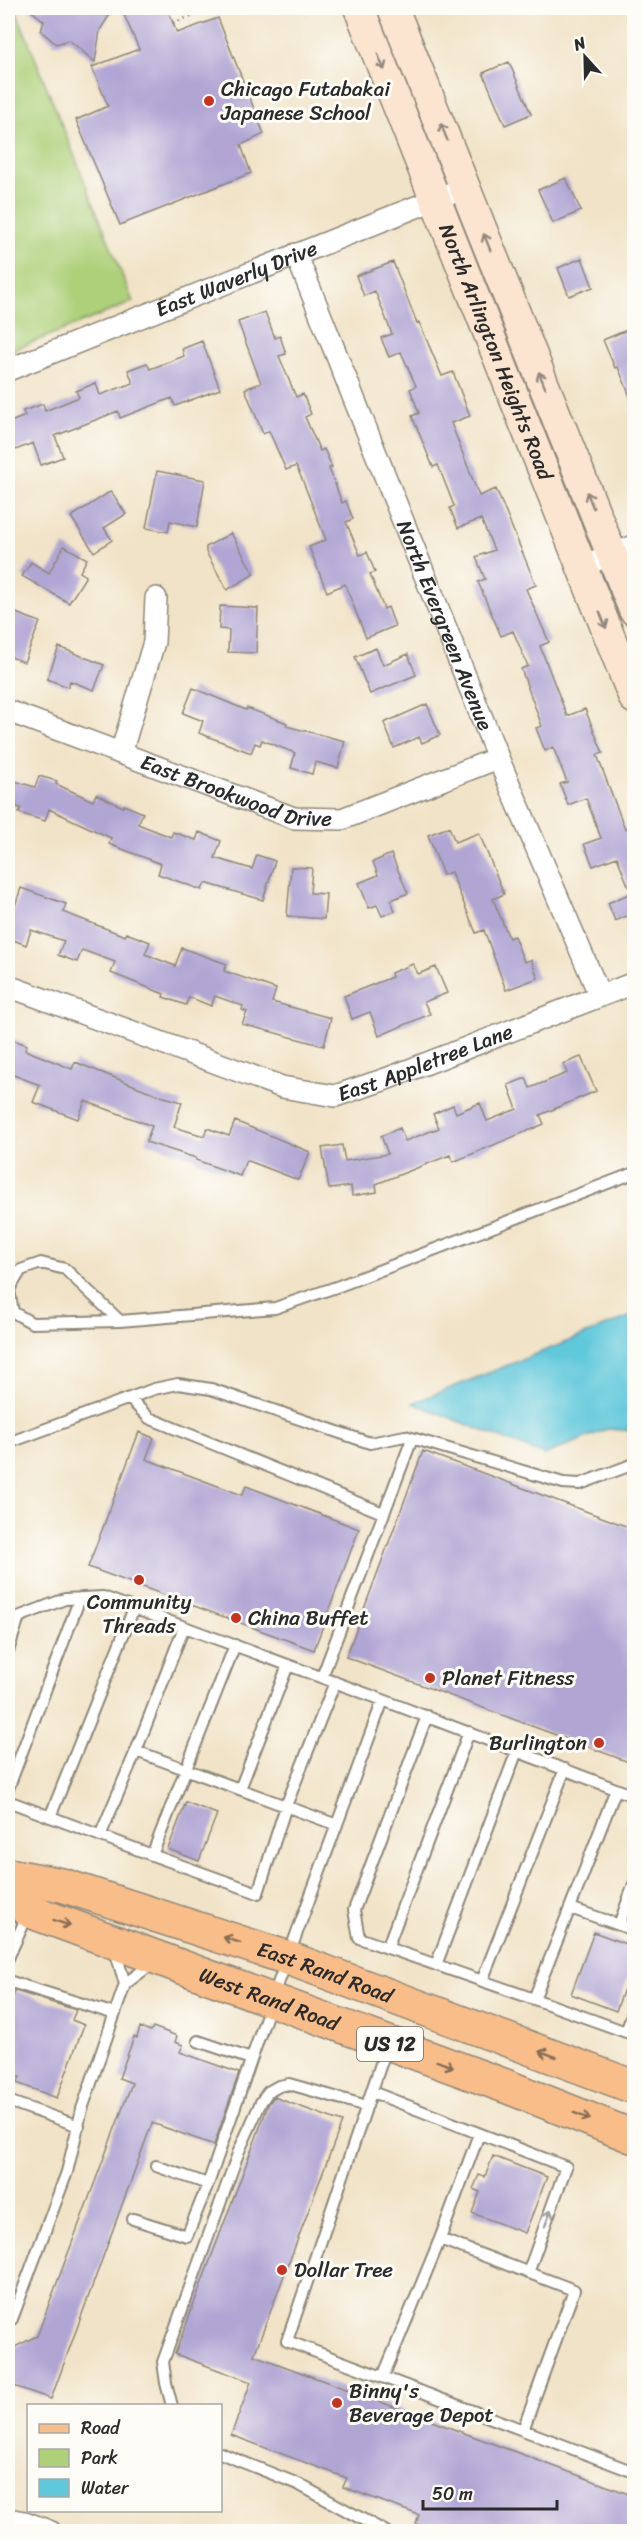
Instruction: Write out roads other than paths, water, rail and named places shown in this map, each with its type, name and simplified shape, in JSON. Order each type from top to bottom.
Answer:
[{"type":"main road","name":"North Arlington Heights Road","points":[[359,8],[634,698]]},
{"type":"main road","name":"North Arlington Heights Road","points":[[393,8],[466,187],[623,550],[634,610]]},
{"type":"main road","name":"East Rand Road","points":[[8,1875],[62,1885],[288,1958],[634,2087]]},
{"type":"main road","name":"West Rand Road","points":[[19,1903],[112,1941],[634,2137]]},
{"type":"street","name":"East Waverly Drive","points":[[8,370],[466,187]]},
{"type":"street","name":"North Evergreen Avenue","points":[[296,254],[498,758],[600,996]]},
{"type":"street","points":[[582,566],[623,550]]},
{"type":"street","points":[[122,753],[154,642],[156,598]]},
{"type":"street","name":"East Brookwood Drive","points":[[8,711],[294,818],[342,819],[498,758]]},
{"type":"street","name":"East Appletree Lane","points":[[8,986],[282,1088],[335,1096],[397,1075],[634,983]]},
{"type":"street","points":[[8,2519],[25,2522],[51,2532]]},
{"type":"lane","points":[[120,1321],[65,1269],[41,1263],[21,1270],[9,1290],[13,1312],[32,1323],[120,1321],[275,1308],[339,1286],[634,1173]]},
{"type":"lane","points":[[8,1443],[178,1384],[210,1389],[370,1443],[405,1436],[562,1483],[580,1484],[634,1464]]},
{"type":"lane","points":[[130,1399],[149,1418],[383,1513]]},
{"type":"lane","points":[[322,1677],[411,1439]]},
{"type":"lane","points":[[8,1621],[65,1599],[103,1597],[427,1716],[634,1796]]},
{"type":"lane","points":[[8,1789],[80,1598]]},
{"type":"lane","points":[[50,1817],[134,1608]]},
{"type":"lane","points":[[8,1651],[18,1617]]},
{"type":"lane","points":[[100,1836],[184,1627]]},
{"type":"lane","points":[[152,1855],[235,1645]]},
{"type":"lane","points":[[240,1789],[288,1665]]},
{"type":"lane","points":[[8,1801],[258,1893],[286,1806],[335,1682]]},
{"type":"lane","points":[[133,2219],[188,2236],[272,2000],[384,1700]]},
{"type":"lane","points":[[427,1716],[354,1910],[359,1938],[626,2032],[634,2010]]},
{"type":"lane","points":[[387,1948],[469,1732]]},
{"type":"lane","points":[[136,1751],[337,1825]]},
{"type":"lane","points":[[436,1965],[517,1751]]},
{"type":"lane","points":[[482,1982],[565,1769]]},
{"type":"lane","points":[[534,2000],[616,1789]]},
{"type":"lane","points":[[619,1924],[634,1884]]},
{"type":"lane","points":[[8,1958],[19,1903]]},
{"type":"lane","points":[[570,1908],[634,1930]]},
{"type":"lane","points":[[112,1941],[125,1984]]},
{"type":"lane","points":[[8,2318],[12,2319],[67,2172],[79,2126],[125,1984],[159,1958]]},
{"type":"lane","points":[[8,1981],[115,2014]]},
{"type":"lane","points":[[198,2041],[251,2060]]},
{"type":"lane","points":[[388,2043],[287,2341],[634,2472]]},
{"type":"lane","points":[[171,2404],[163,2362],[239,2151],[261,2102],[268,2092],[289,2084],[367,2106]]},
{"type":"lane","points":[[372,2092],[566,2167],[528,2273]]},
{"type":"lane","points":[[8,2101],[79,2126]]},
{"type":"lane","points":[[383,2377],[440,2240],[479,2134]]},
{"type":"lane","points":[[156,2166],[208,2184]]},
{"type":"lane","points":[[440,2240],[574,2290],[523,2430]]},
{"type":"lane","points":[[222,2454],[298,2484],[386,2532]]},
{"type":"water","points":[[634,1315],[634,1431],[607,1429],[544,1455],[413,1403]]},
{"type":"place","name":"Chicago Futabakai Japanese School","points":[[209,101]]},
{"type":"place","name":"Community Threads","points":[[139,1580]]},
{"type":"place","name":"China Buffet","points":[[236,1618]]},
{"type":"place","name":"Planet Fitness","points":[[430,1678]]},
{"type":"place","name":"Burlington","points":[[599,1743]]},
{"type":"place","name":"Dollar Tree","points":[[282,2270]]},
{"type":"place","name":"Binny's Beverage Depot","points":[[337,2403]]}]
